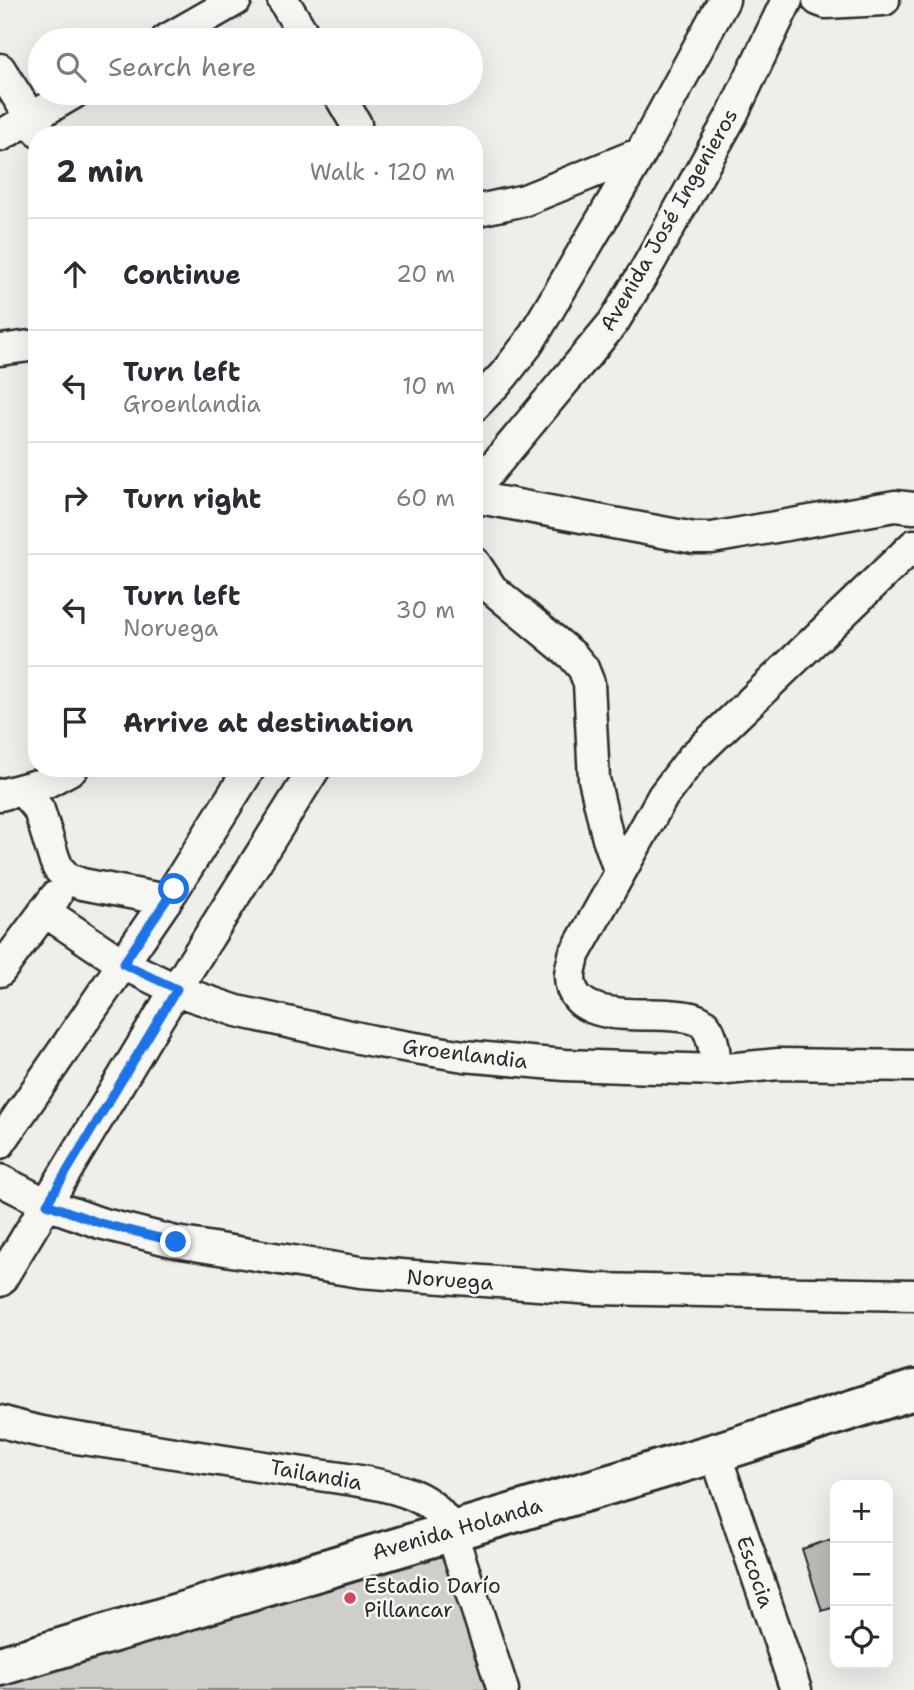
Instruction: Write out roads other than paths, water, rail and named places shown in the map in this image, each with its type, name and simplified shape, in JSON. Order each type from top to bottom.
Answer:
[{"type":"street","points":[[187,28],[236,0]]},
{"type":"street","points":[[283,0],[300,28]]},
{"type":"street","points":[[483,397],[528,344],[642,153],[724,0]]},
{"type":"street","name":"Avenida José Ingenieros","points":[[483,479],[613,323],[732,115],[787,0]]},
{"type":"street","points":[[818,0],[826,3],[884,0]]},
{"type":"street","points":[[0,69],[36,126],[60,105]]},
{"type":"street","points":[[345,105],[356,124]]},
{"type":"street","points":[[0,136],[28,128]]},
{"type":"street","points":[[483,209],[525,200],[642,153]]},
{"type":"street","points":[[0,350],[28,346]]},
{"type":"street","points":[[483,499],[694,538],[712,538],[895,506],[914,508]]},
{"type":"street","points":[[717,1070],[712,1038],[703,1024],[687,1016],[598,1011],[582,1004],[574,993],[570,977],[574,955],[663,796],[692,758],[914,545]]},
{"type":"street","points":[[483,576],[492,589],[572,655],[583,668],[589,683],[594,779],[607,835],[620,873]]},
{"type":"street","points":[[11,792],[45,783],[56,777]]},
{"type":"street","points":[[0,1143],[167,900],[244,777]]},
{"type":"street","points":[[0,1281],[309,777]]},
{"type":"street","points":[[11,792],[39,810],[58,868],[68,878],[82,884],[167,900]]},
{"type":"street","points":[[0,971],[68,878]]},
{"type":"street","name":"Groenlandia","points":[[44,911],[123,964],[177,989],[251,1014],[373,1041],[464,1056],[565,1065],[717,1070],[779,1064],[914,1066]]},
{"type":"street","name":"Noruega","points":[[0,1180],[47,1204],[100,1223],[176,1242],[360,1272],[593,1289],[914,1295]]},
{"type":"street","name":"Avenida Holanda","points":[[0,1666],[715,1453],[914,1390]]},
{"type":"street","name":"Tailandia","points":[[0,1421],[69,1437],[386,1487],[413,1495],[429,1504],[445,1519],[451,1531],[503,1690]]},
{"type":"street","name":"Escocia","points":[[715,1453],[796,1690]]},
{"type":"place","name":"Estadio Darío Pillancar","points":[[350,1598]]}]
